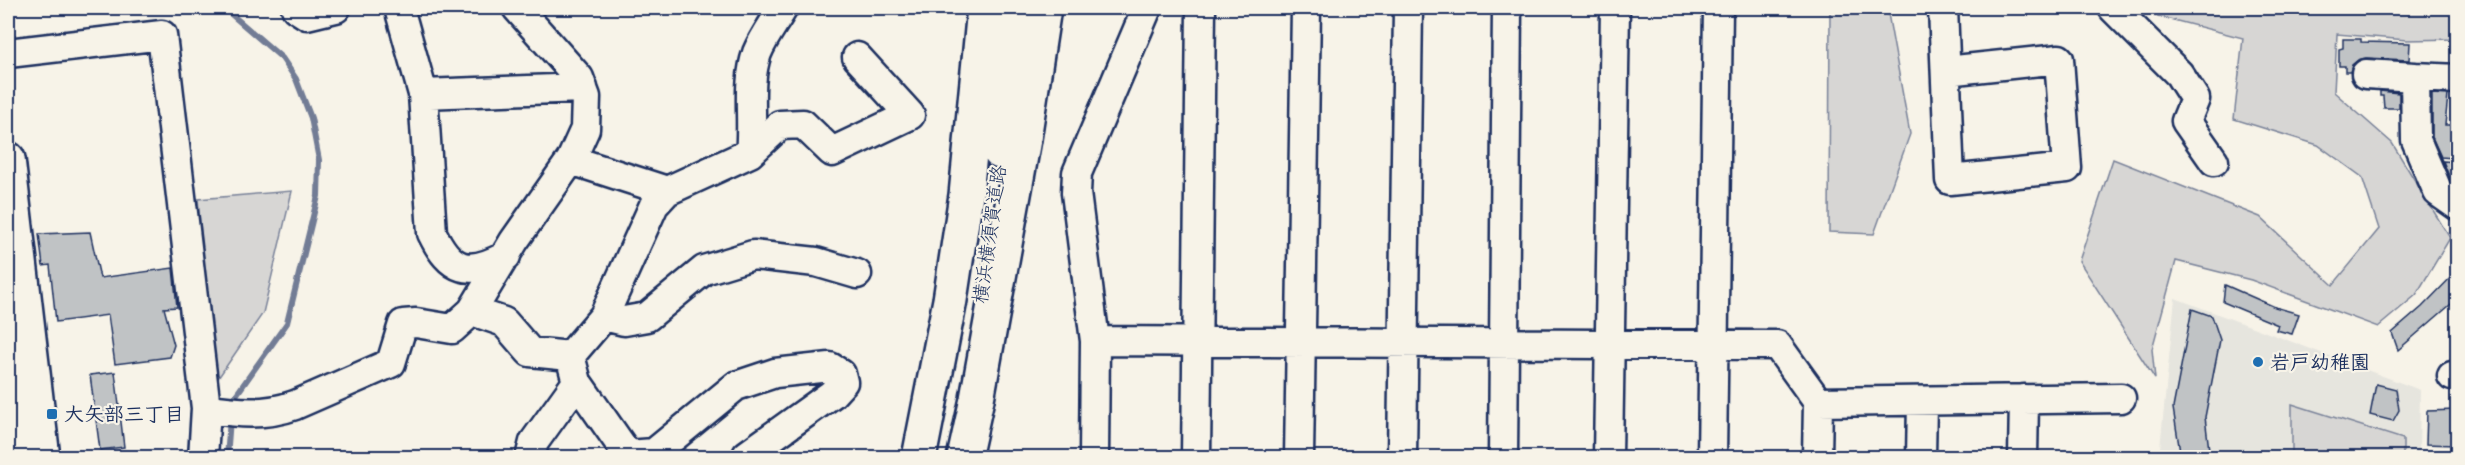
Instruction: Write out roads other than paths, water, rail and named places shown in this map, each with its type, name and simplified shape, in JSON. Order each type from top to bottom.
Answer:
[{"type":"main road","points":[[950,300],[961,74],[961,8]]},
{"type":"main road","name":"横浜横須賀道路","points":[[919,458],[950,300],[973,134],[984,8]]},
{"type":"main road","name":"横浜横須賀道路","points":[[949,458],[975,327],[994,210],[1015,8]]},
{"type":"main road","points":[[964,458],[977,399],[1024,140],[1044,8]]},
{"type":"main road","points":[[8,159],[43,458]]},
{"type":"main road","points":[[8,365],[17,458]]},
{"type":"street","points":[[296,8],[307,15],[336,8]]},
{"type":"street","points":[[399,8],[423,94],[432,233],[440,250],[453,262],[468,268],[485,267],[506,256]]},
{"type":"street","points":[[222,411],[279,411],[391,363],[403,324],[416,323],[452,329],[471,311],[514,241],[571,160],[585,129],[586,97],[579,78],[517,8]]},
{"type":"street","points":[[750,153],[753,131],[750,92],[757,53],[783,8]]},
{"type":"street","points":[[1094,458],[1095,341],[1076,194],[1077,173],[1147,8]]},
{"type":"street","points":[[1196,458],[1201,8]]},
{"type":"street","points":[[1299,458],[1306,8]]},
{"type":"street","points":[[1402,458],[1408,8]]},
{"type":"street","points":[[1503,458],[1507,8]]},
{"type":"street","points":[[1608,458],[1615,8]]},
{"type":"street","points":[[1712,458],[1718,8]]},
{"type":"street","points":[[1943,8],[1950,180],[2067,168],[2060,59],[1946,71]]},
{"type":"street","points":[[2113,8],[2179,75],[2195,99],[2186,121],[2214,161]]},
{"type":"street","points":[[8,53],[162,35],[222,411],[203,458]]},
{"type":"street","points":[[530,458],[534,442],[604,316],[654,205],[667,191],[750,153],[780,125],[803,124],[832,152],[910,115],[857,57]]},
{"type":"street","points":[[2366,74],[2457,79]]},
{"type":"street","points":[[2415,77],[2416,140],[2438,192],[2457,206]]},
{"type":"street","points":[[423,94],[583,88]]},
{"type":"street","points":[[571,160],[667,191]]},
{"type":"street","points":[[604,316],[624,321],[647,317],[704,270],[753,255],[816,262],[857,274]]},
{"type":"street","points":[[471,311],[504,322],[530,352],[574,369],[628,456],[654,453],[736,386],[775,373],[830,367],[841,374],[843,382],[832,394],[747,455]]},
{"type":"street","points":[[1095,341],[1777,345],[1818,402],[1817,458]]},
{"type":"street","points":[[1818,402],[2121,398]]},
{"type":"street","points":[[2023,458],[2024,399]]},
{"type":"street","points":[[1921,458],[1922,400]]},
{"type":"waterway","points":[[224,8],[282,58],[296,79],[311,118],[319,160],[318,196],[287,323],[234,398],[233,403]]},
{"type":"waterway","points":[[227,458],[230,419]]},
{"type":"place","name":"岩戸幼稚園","points":[[2258,362]]},
{"type":"place","name":"大矢部三丁目","points":[[52,414]]}]
